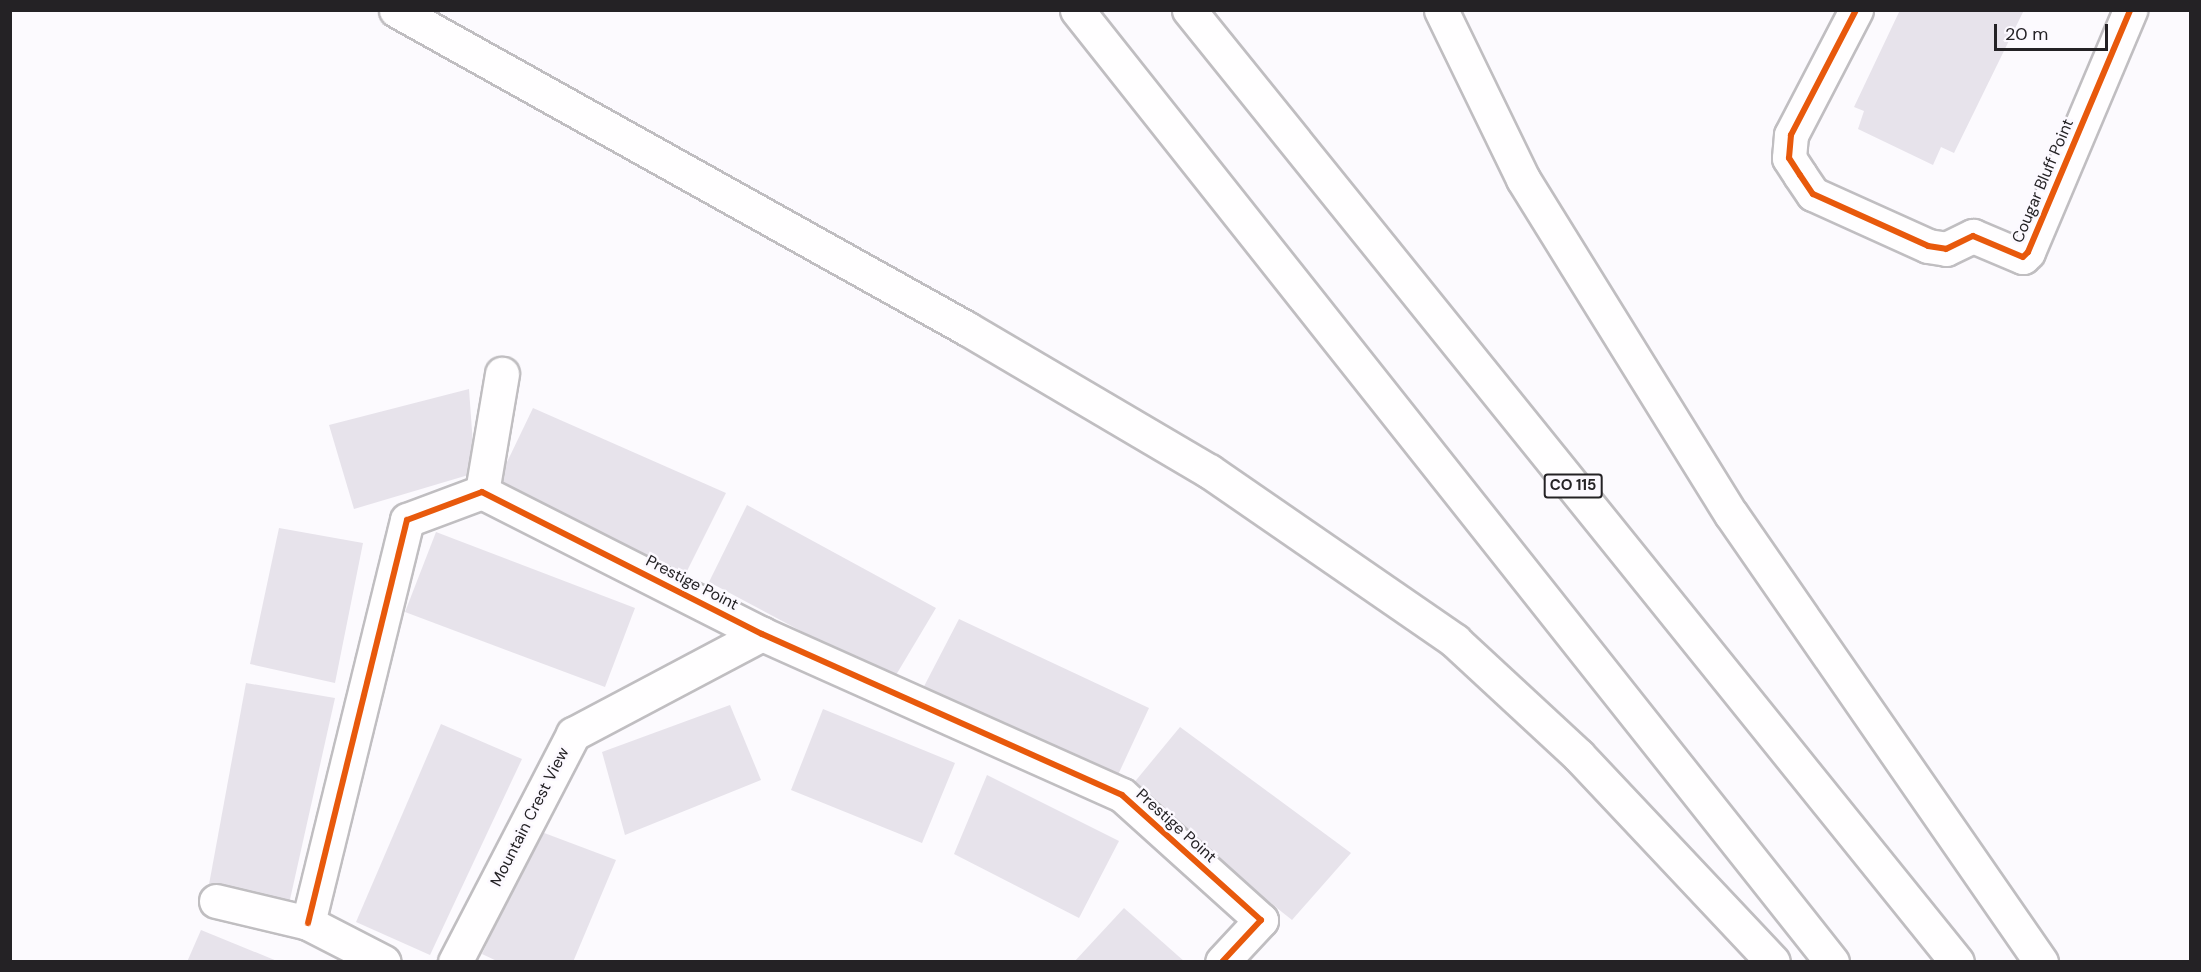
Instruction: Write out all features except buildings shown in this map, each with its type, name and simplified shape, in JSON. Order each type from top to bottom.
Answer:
[{"type":"main road","points":[[396,10],[966,328],[1209,471],[1455,641],[1578,755],[1773,962]]},
{"type":"main road","points":[[1077,10],[1832,962]]},
{"type":"main road","name":"CO 115","points":[[1189,10],[1957,962]]},
{"type":"main road","points":[[1441,10],[1523,179],[1731,514],[2041,962]]},
{"type":"main road","name":"Cougar Bluff Point","points":[[1856,10],[1791,135],[1789,158],[1800,175],[1813,194],[1928,246],[1946,249],[1973,236],[2023,257],[2028,252],[2130,10]]},
{"type":"main road","points":[[308,923],[407,520],[482,492],[502,374]]},
{"type":"main road","name":"Prestige Point","points":[[482,492],[762,634],[1122,795],[1262,920],[1222,962]]},
{"type":"main road","name":"Mountain Crest View","points":[[455,962],[573,734],[762,634]]},
{"type":"main road","points":[[216,901],[308,923],[384,962]]},
{"type":"cycle path","points":[[1856,10],[1791,135],[1789,158],[1800,175],[1813,194],[1928,246],[1946,249],[1973,236],[2023,257],[2028,252],[2130,10]]},
{"type":"cycle path","points":[[308,923],[407,520],[482,492],[762,634],[1122,795],[1261,920],[1222,962]]}]
